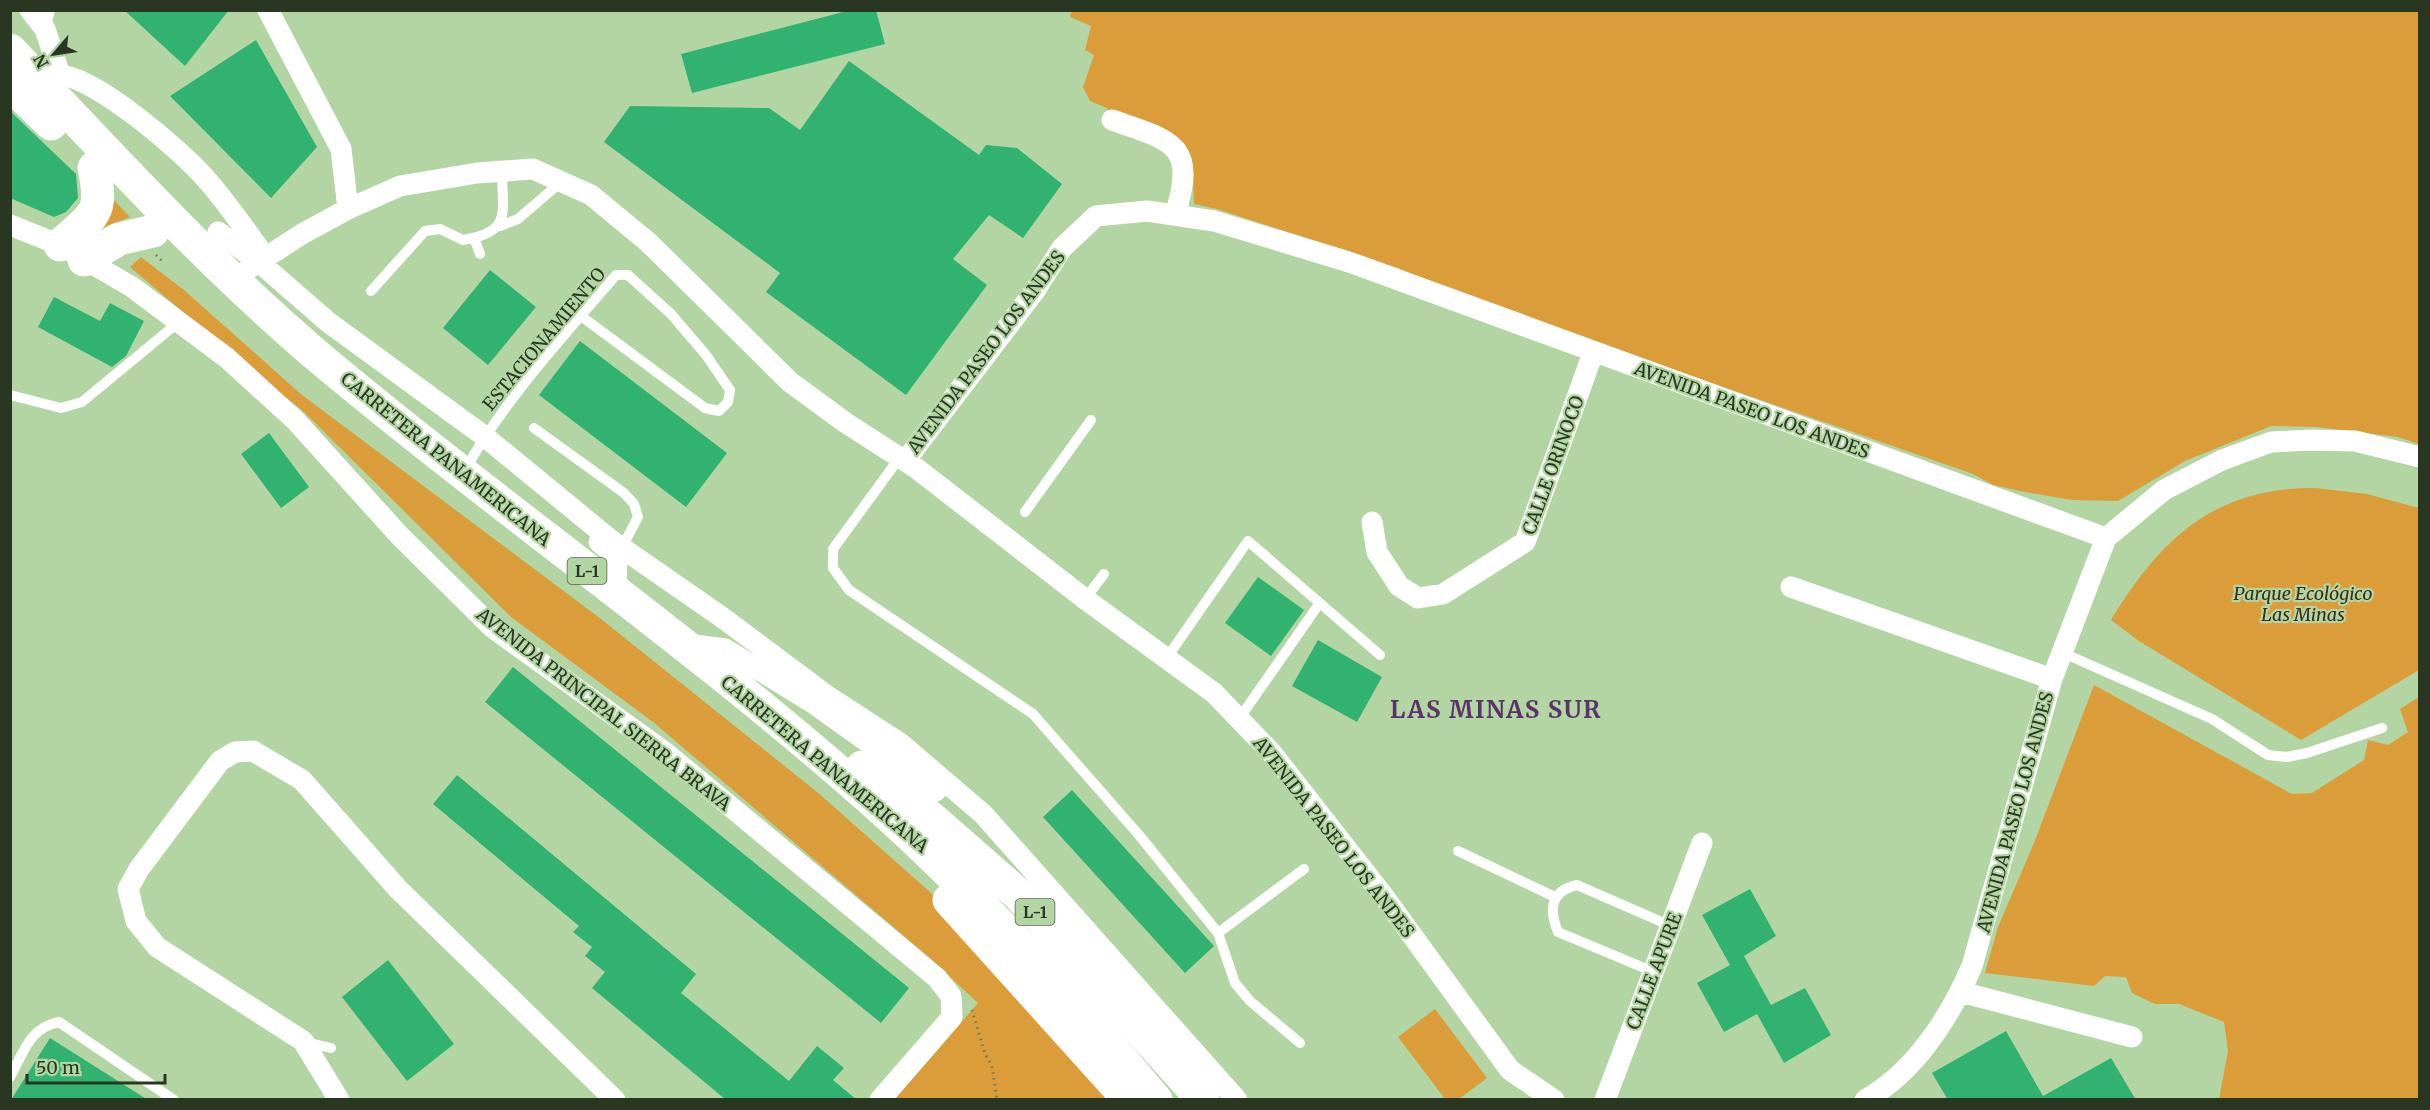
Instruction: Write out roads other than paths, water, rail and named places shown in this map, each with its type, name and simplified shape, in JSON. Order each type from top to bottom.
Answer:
[{"type":"main road","name":"CARRETERA PANAMERICANA","points":[[10,50],[37,80],[252,267],[316,355],[475,452],[616,593],[758,703],[879,807],[1004,926],[1081,1011],[1156,1100]]},
{"type":"main road","name":"CARRETERA PANAMERICANA","points":[[37,80],[94,168],[214,292],[303,372],[451,492],[778,748],[915,864],[1128,1100]]},
{"type":"main road","points":[[72,253],[95,213],[100,196],[94,168]]},
{"type":"main road","points":[[72,253],[153,231]]},
{"type":"main road","name":"L-1","points":[[758,703],[841,751],[929,816],[1018,894],[1203,1100]]},
{"type":"street","points":[[30,10],[48,20],[37,80],[111,97],[153,130],[207,180],[252,267]]},
{"type":"street","points":[[268,10],[341,149],[348,209]]},
{"type":"street","points":[[1112,120],[1170,143],[1182,159],[1183,189],[1174,215]]},
{"type":"street","points":[[252,267],[348,209],[400,186],[477,173],[533,169],[591,195],[648,242],[790,382],[907,462]]},
{"type":"street","name":"AVENIDA PASEO LOS ANDES","points":[[1554,1100],[1510,1070],[1382,894],[1271,752],[1214,693],[1085,599],[907,462],[1034,292],[1062,248],[1096,216],[1147,211],[1214,221],[1349,262],[1593,353],[2106,538],[2052,679],[1972,966],[1961,992],[1918,1056],[1882,1090],[1865,1100]]},
{"type":"street","name":"AVENIDA PRINCIPAL SIERRA BRAVA","points":[[10,225],[72,253],[132,287],[227,358],[294,420],[399,535],[493,627],[666,753],[937,978],[951,996],[952,1017],[880,1100]]},
{"type":"street","points":[[218,232],[252,267],[328,322],[475,452],[612,541],[723,618],[826,695],[900,743],[983,814],[1237,1100]]},
{"type":"street","name":"CALLE ORINOCO","points":[[1372,522],[1377,552],[1399,586],[1418,598],[1443,594],[1525,542],[1593,353]]},
{"type":"street","points":[[2106,538],[2164,490],[2222,460],[2271,442],[2355,441],[2420,457]]},
{"type":"street","points":[[475,452],[546,497],[617,557],[616,593]]},
{"type":"street","points":[[1791,587],[2052,679]]},
{"type":"street","points":[[677,642],[725,649],[813,703],[944,797],[992,839],[1220,1100]]},
{"type":"street","points":[[339,1100],[303,1041],[157,947],[136,921],[128,889],[139,869],[220,760],[235,752],[253,751],[302,780],[398,889],[615,1100]]},
{"type":"street","name":"CALLE APURE","points":[[1605,1100],[1702,843]]},
{"type":"street","points":[[1961,992],[2132,1037]]},
{"type":"lane","points":[[500,226],[503,215],[502,171]]},
{"type":"lane","points":[[371,291],[425,231],[440,229],[464,240],[495,231],[500,226],[518,219],[561,182]]},
{"type":"lane","points":[[474,238],[480,254]]},
{"type":"lane","name":"ESTACIONAMIENTO","points":[[475,452],[581,316],[616,276],[628,274],[671,314],[706,356],[730,390],[728,402],[719,411],[705,408],[581,316]]},
{"type":"lane","points":[[10,395],[61,408],[82,402],[180,321]]},
{"type":"lane","points":[[1025,512],[1090,420]]},
{"type":"lane","points":[[534,428],[624,493],[634,504],[638,517],[617,557]]},
{"type":"lane","points":[[907,462],[833,549],[833,568],[849,590],[1033,714],[1139,835],[1218,933],[1234,982],[1250,1001],[1300,1042]]},
{"type":"lane","points":[[1166,659],[1248,541],[1380,655]]},
{"type":"lane","points":[[1085,599],[1104,574]]},
{"type":"lane","points":[[1239,719],[1319,604]]},
{"type":"lane","points":[[2061,652],[2212,719],[2268,755],[2287,757],[2307,753],[2382,728]]},
{"type":"lane","points":[[1458,851],[1554,897]]},
{"type":"lane","points":[[1218,933],[1304,869]]},
{"type":"lane","points":[[1654,972],[1558,932],[1552,917],[1554,897],[1565,888],[1577,885],[1671,926]]},
{"type":"lane","points":[[10,1077],[33,1035],[45,1025],[59,1022],[170,1098]]},
{"type":"lane","points":[[303,1041],[331,1048]]},
{"type":"district","name":"LAS MINAS SUR","points":[[1496,709]]},
{"type":"park label","name":"Parque Ecológico Las Minas","points":[[2303,603]]}]
